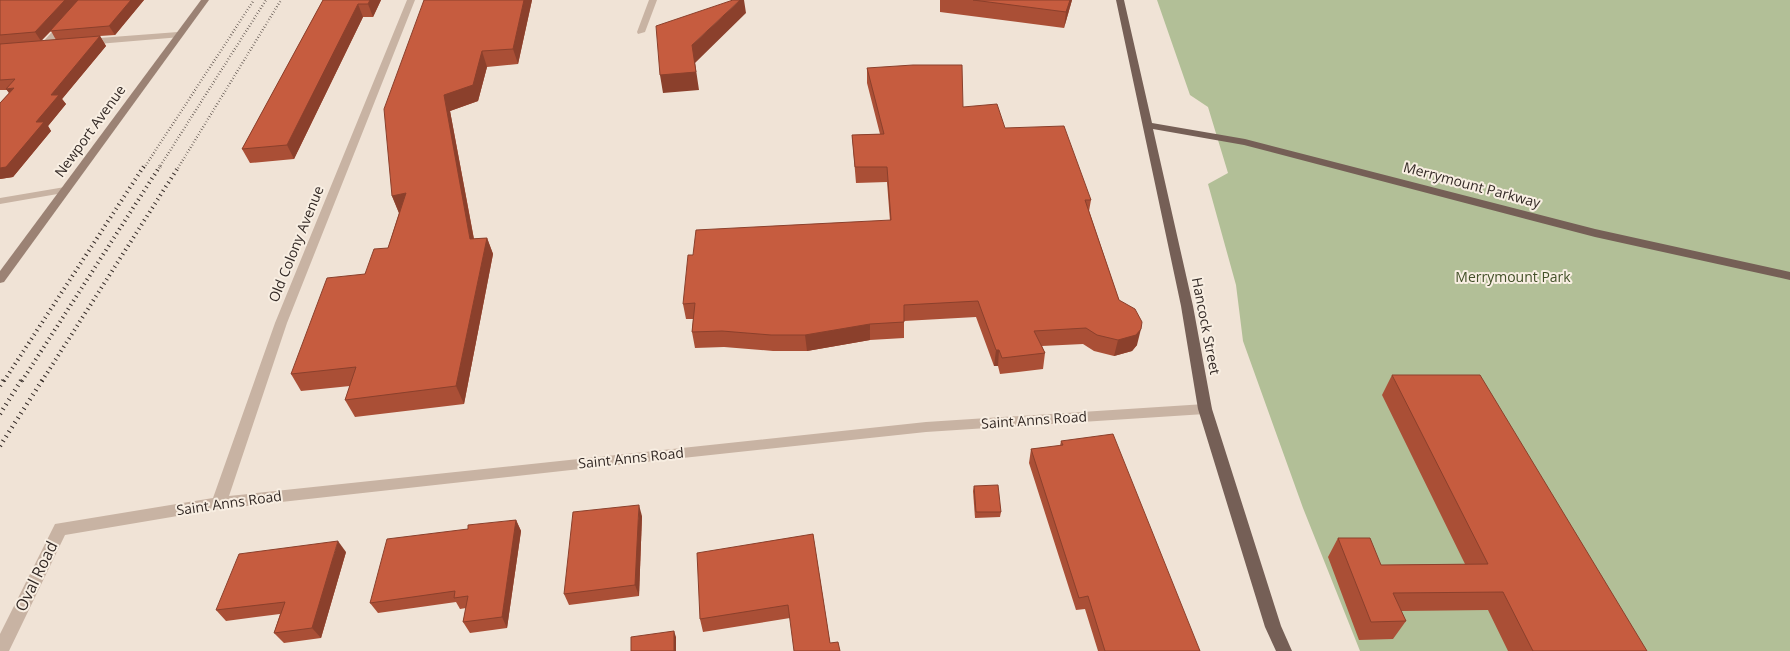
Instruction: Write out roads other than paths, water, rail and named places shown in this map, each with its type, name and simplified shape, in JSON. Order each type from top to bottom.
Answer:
[{"type":"main road","name":"Newport Avenue","points":[[0,279],[205,0]]},
{"type":"main road","name":"Hancock Street","points":[[1120,0],[1187,306],[1205,409],[1274,627],[1284,651]]},
{"type":"main road","name":"Merrymount Parkway","points":[[1147,125],[1245,142],[1595,233],[1790,276]]},
{"type":"street","points":[[45,46],[85,0]]},
{"type":"street","name":"Old Colony Avenue","points":[[219,503],[281,323],[411,0]]},
{"type":"street","points":[[641,32],[653,0]]},
{"type":"street","points":[[73,44],[178,35]]},
{"type":"street","points":[[0,201],[65,190]]},
{"type":"street","name":"Saint Anns Road","points":[[60,529],[219,503],[571,464],[926,428],[1205,409]]},
{"type":"street","name":"Oval Road","points":[[0,651],[60,529]]},
{"type":"railway","points":[[144,168],[254,0]]},
{"type":"railway","points":[[159,168],[266,0]]},
{"type":"railway","points":[[178,168],[281,0]]},
{"type":"railway","points":[[4,381],[144,166]]},
{"type":"railway","points":[[22,381],[160,166]]},
{"type":"railway","points":[[42,381],[179,166]]},
{"type":"railway","points":[[0,386],[4,379]]},
{"type":"railway","points":[[0,414],[22,379]]},
{"type":"railway","points":[[0,446],[43,379]]},
{"type":"park label","name":"Merrymount Park","points":[[1513,277]]}]
